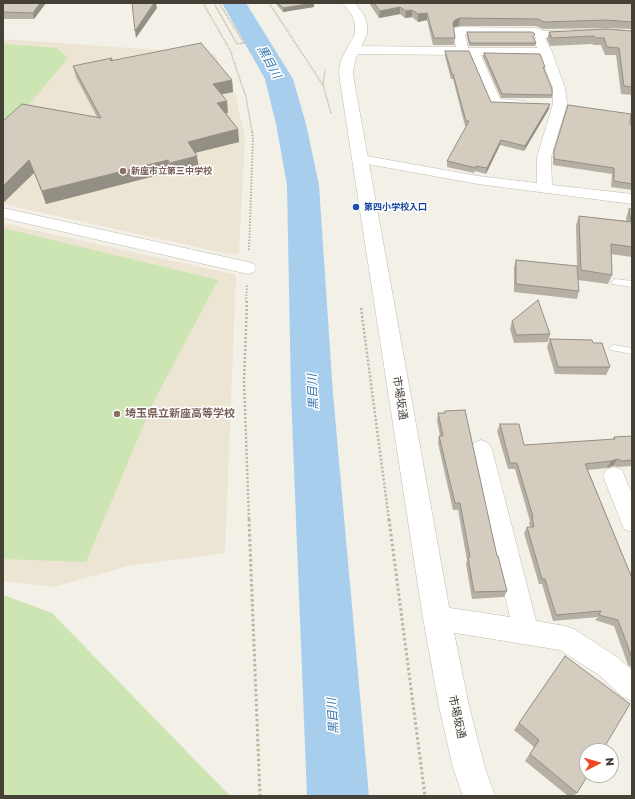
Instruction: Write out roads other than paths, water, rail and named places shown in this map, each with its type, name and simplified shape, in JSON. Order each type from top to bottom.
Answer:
[{"type":"street","name":"市場坂通","points":[[349,3],[358,15],[361,24],[361,34],[348,60],[346,71],[360,159],[437,618],[454,706],[469,768],[479,796]]},
{"type":"street","points":[[531,104],[495,104],[468,52],[459,30],[536,31],[546,52],[559,88],[560,104],[544,157],[544,188]]},
{"type":"street","points":[[538,35],[604,32],[632,34]]},
{"type":"street","points":[[353,50],[546,52]]},
{"type":"street","points":[[546,104],[560,104]]},
{"type":"street","points":[[360,159],[478,180],[632,199]]},
{"type":"street","points":[[3,213],[248,268]]},
{"type":"street","points":[[481,449],[526,632]]},
{"type":"street","points":[[614,476],[632,522]]},
{"type":"street","points":[[437,618],[565,638],[608,666],[632,688]]},
{"type":"lane","points":[[615,282],[632,284]]},
{"type":"lane","points":[[614,348],[632,351]]},
{"type":"waterway","name":"黒目川","points":[[234,3],[279,79],[291,124],[303,185],[312,394],[338,796]]},
{"type":"place","name":"新座市立第三中学校","points":[[123,171]]},
{"type":"place","name":"第四小学校入口","points":[[356,207]]},
{"type":"place","name":"埼玉県立新座高等学校","points":[[117,414]]}]
